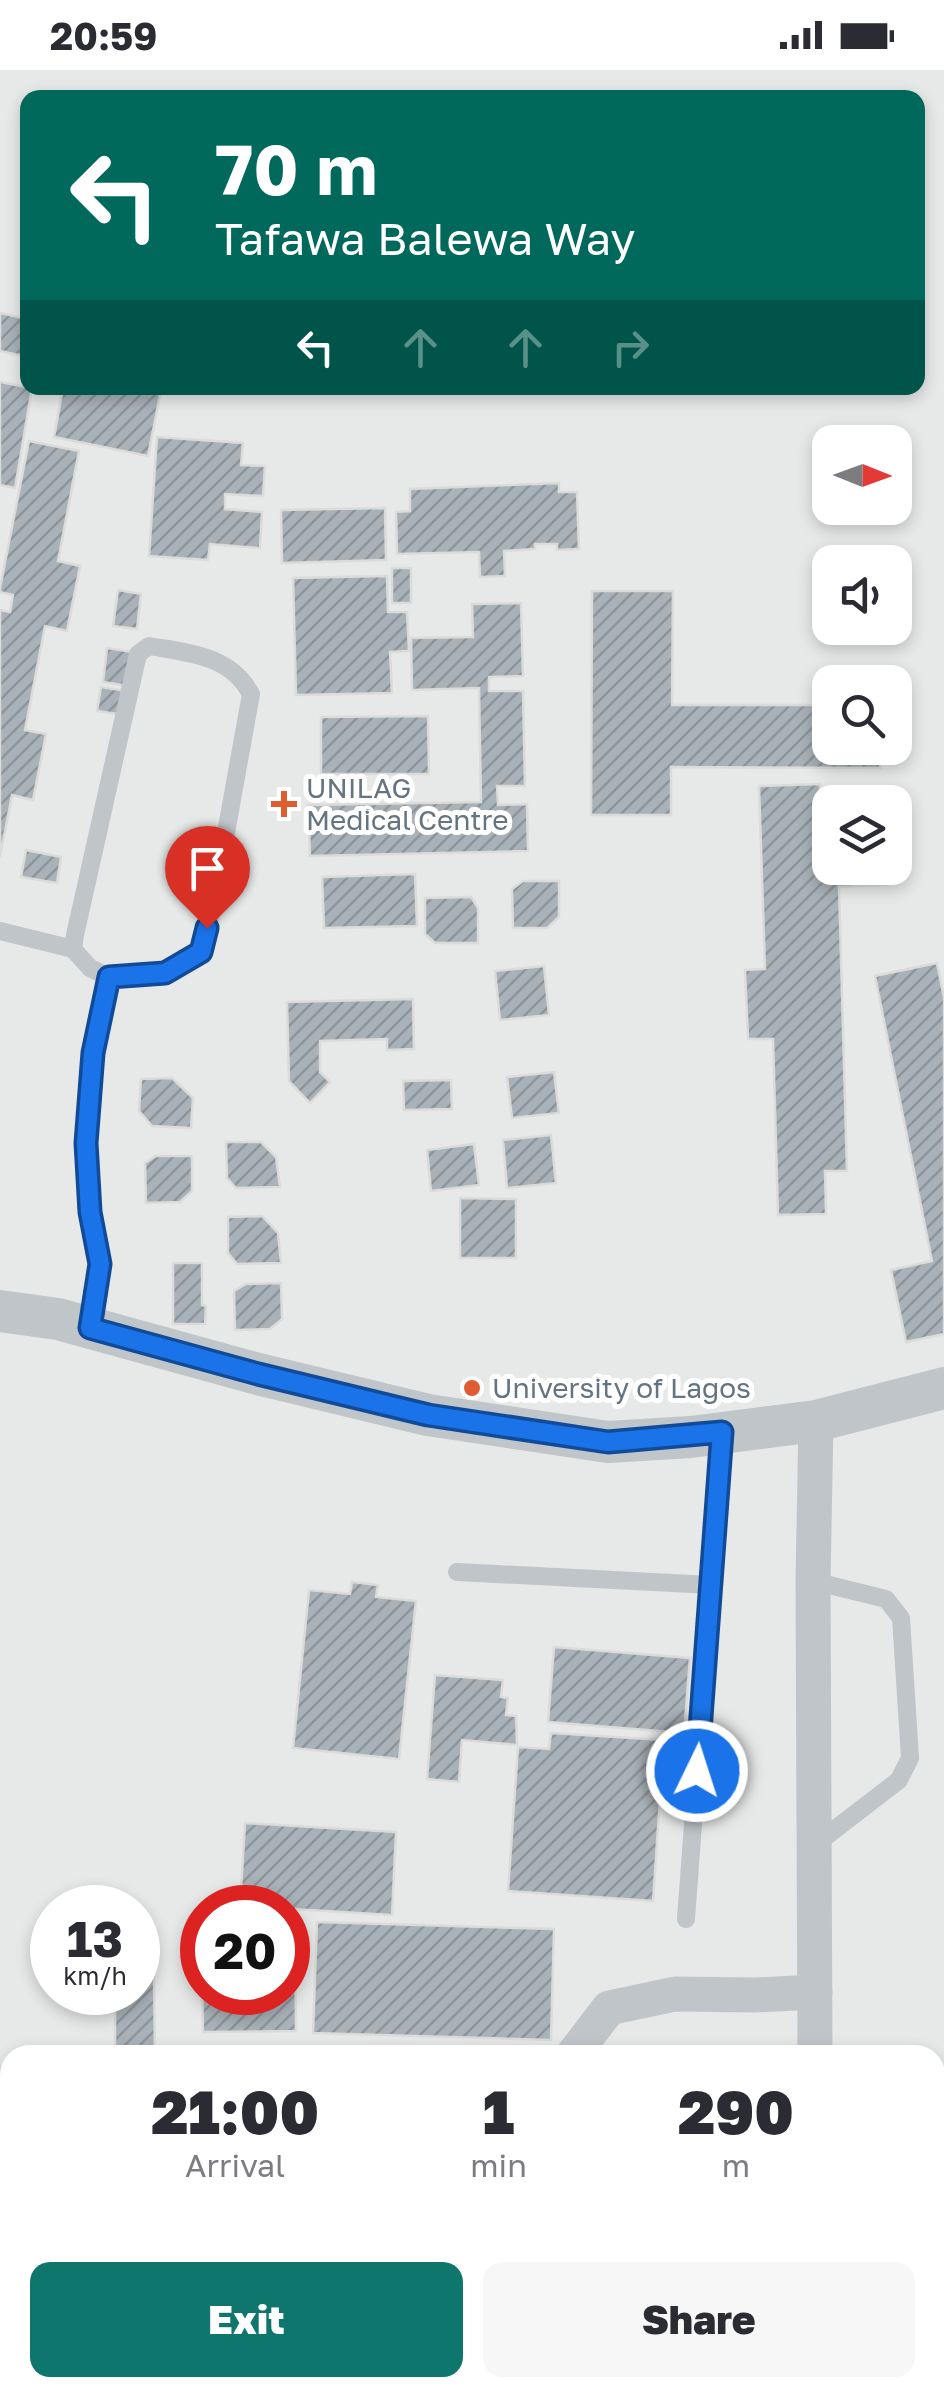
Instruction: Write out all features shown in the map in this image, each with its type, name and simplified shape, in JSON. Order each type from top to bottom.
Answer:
[{"type":"street","points":[[0,1311],[90,1328],[428,1415],[608,1442],[816,1421],[944,1388]]},
{"type":"street","points":[[815,2045],[816,1421]]},
{"type":"street","points":[[581,2045],[609,2008],[675,1994],[755,1996],[816,1992]]},
{"type":"lane","points":[[0,930],[74,950],[90,968],[109,977],[165,973],[201,952],[252,694],[240,674],[201,655],[148,646],[138,654],[74,950]]},
{"type":"lane","points":[[90,1328],[100,1264],[90,1212],[86,1143],[93,1053],[109,977]]},
{"type":"lane","points":[[686,1920],[722,1432]]},
{"type":"lane","points":[[456,1572],[712,1585]]},
{"type":"lane","points":[[813,1581],[886,1599],[901,1618],[910,1758],[899,1780],[814,1844]]},
{"type":"shaded area","name":"University of Lagos","points":[[0,70],[944,70],[944,2045],[0,2045]]},
{"type":"building","points":[[0,313],[20,317],[20,355],[0,351]]},
{"type":"building","points":[[0,382],[20,386],[20,395],[31,395],[15,488],[0,485]]},
{"type":"building","points":[[62,395],[160,395],[148,456],[54,437]]},
{"type":"building","points":[[157,437],[243,443],[241,465],[265,466],[263,496],[225,494],[225,509],[262,512],[260,548],[210,544],[208,560],[149,556]]},
{"type":"building","points":[[29,441],[79,451],[58,561],[80,566],[67,631],[45,626],[25,730],[46,734],[33,800],[12,795],[0,857],[0,610],[10,612],[13,595],[0,592],[0,588]]},
{"type":"building","points":[[559,483],[559,492],[577,492],[579,549],[557,550],[557,544],[535,544],[535,549],[504,551],[505,576],[480,577],[479,552],[397,554],[396,512],[410,511],[410,489]]},
{"type":"building","points":[[385,508],[386,560],[282,563],[281,510]]},
{"type":"building","points":[[392,568],[411,568],[411,603],[392,603]]},
{"type":"building","points":[[387,576],[388,612],[407,612],[409,651],[390,652],[392,693],[296,695],[293,578]]},
{"type":"building","points":[[118,590],[141,594],[137,629],[113,626]]},
{"type":"building","points":[[592,591],[673,591],[672,705],[812,705],[812,765],[880,765],[671,767],[671,815],[591,815]]},
{"type":"building","points":[[521,603],[523,676],[489,677],[489,691],[523,691],[525,786],[497,786],[498,805],[527,804],[528,851],[310,856],[308,805],[481,802],[479,688],[412,690],[411,638],[473,637],[472,604]]},
{"type":"building","points":[[107,648],[133,652],[128,686],[103,682]]},
{"type":"building","points":[[101,687],[127,691],[124,715],[97,711]]},
{"type":"building","points":[[428,716],[429,774],[321,774],[321,717]]},
{"type":"building","points":[[820,784],[812,785],[812,885],[887,885],[839,887],[847,1171],[825,1171],[826,1214],[778,1215],[773,1039],[748,1039],[745,970],[765,969],[759,786]]},
{"type":"building","points":[[26,850],[61,857],[57,883],[21,877]]},
{"type":"building","points":[[415,874],[417,926],[324,928],[322,877]]},
{"type":"building","points":[[523,881],[559,881],[559,917],[547,928],[513,928],[512,889]]},
{"type":"building","points":[[471,897],[478,908],[478,943],[435,943],[425,934],[425,898]]},
{"type":"building","points":[[937,963],[944,998],[944,1334],[906,1342],[891,1270],[932,1261],[875,976]]},
{"type":"building","points":[[544,966],[549,1015],[500,1020],[495,971]]},
{"type":"building","points":[[413,999],[414,1049],[387,1050],[387,1039],[320,1041],[320,1072],[330,1082],[310,1103],[289,1081],[287,1002]]},
{"type":"building","points":[[554,1072],[559,1113],[512,1118],[507,1077]]},
{"type":"building","points":[[172,1078],[193,1098],[191,1128],[152,1126],[139,1111],[141,1079]]},
{"type":"building","points":[[451,1080],[452,1109],[404,1110],[403,1081]]},
{"type":"building","points":[[551,1135],[556,1183],[507,1188],[503,1140]]},
{"type":"building","points":[[226,1142],[261,1142],[276,1157],[280,1187],[236,1188],[227,1178]]},
{"type":"building","points":[[474,1144],[479,1185],[431,1191],[427,1150]]},
{"type":"building","points":[[156,1156],[192,1156],[192,1191],[180,1202],[146,1203],[145,1163]]},
{"type":"building","points":[[460,1198],[516,1199],[516,1258],[460,1258]]},
{"type":"building","points":[[262,1216],[278,1233],[281,1263],[237,1264],[228,1253],[228,1217]]},
{"type":"building","points":[[173,1263],[202,1263],[205,1324],[173,1324]]},
{"type":"building","points":[[281,1283],[282,1319],[270,1329],[235,1330],[234,1291],[246,1284]]},
{"type":"building","points":[[352,1582],[378,1585],[376,1597],[416,1601],[399,1759],[293,1748],[309,1590],[350,1594]]},
{"type":"building","points":[[554,1647],[690,1658],[684,1733],[548,1722]]},
{"type":"building","points":[[435,1675],[503,1680],[501,1697],[508,1698],[506,1715],[516,1716],[517,1745],[462,1740],[459,1782],[427,1779]]},
{"type":"building","points":[[551,1733],[664,1740],[653,1901],[508,1891],[518,1747],[549,1749]]},
{"type":"building","points":[[245,1823],[396,1832],[392,1915],[310,1910],[310,1885],[241,1885]]},
{"type":"building","points":[[317,1922],[554,1929],[551,2040],[313,2033]]},
{"type":"building","points":[[115,2015],[155,2015],[155,2045],[115,2045]]},
{"type":"building","points":[[203,2015],[296,2015],[296,2031],[203,2032]]},
{"type":"place","name":"UNILAG Medical Centre","points":[[284,804]]},
{"type":"place","name":"University of Lagos","points":[[472,1388]]},
{"type":"route","points":[[207,928],[201,952],[165,973],[109,977],[93,1053],[86,1143],[90,1212],[100,1264],[90,1328],[428,1415],[518,1430],[608,1442],[722,1432],[697,1771]]}]
